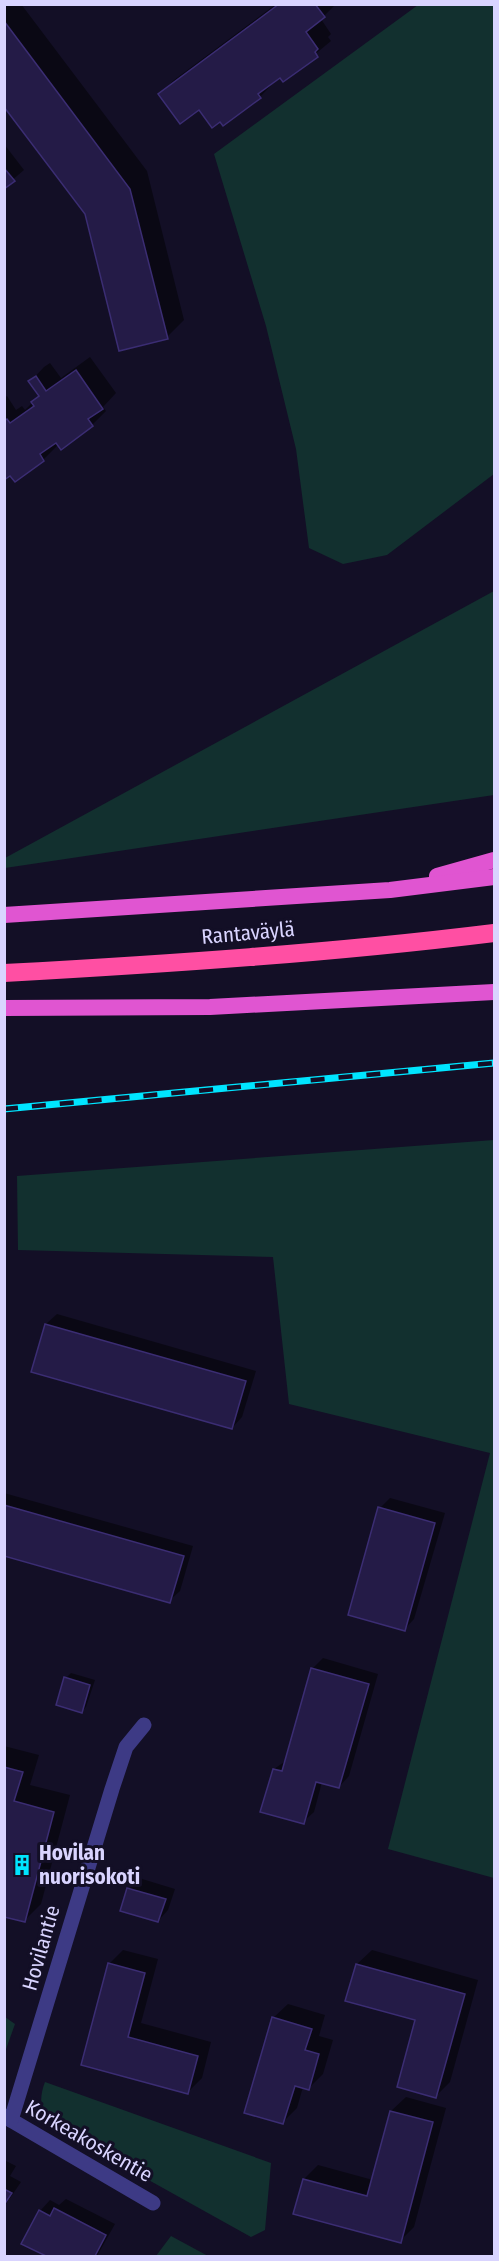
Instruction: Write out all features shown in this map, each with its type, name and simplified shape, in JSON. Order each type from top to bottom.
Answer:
[{"type":"highway","points":[[390,890],[495,860]]},
{"type":"highway","name":"Rantaväylä","points":[[4,915],[390,890],[495,878]]},
{"type":"highway","name":"Rantaväylä","points":[[4,973],[410,942],[495,933]]},
{"type":"highway","points":[[4,1008],[210,1007],[495,992]]},
{"type":"street","name":"Hovilantie","points":[[8,2118],[126,1747],[144,1725]]},
{"type":"street","name":"Korkeakoskentie","points":[[8,2118],[153,2203]]},
{"type":"green space","points":[[418,5],[494,5],[494,474],[387,555],[343,564],[309,548],[296,449],[266,326],[214,154]]},
{"type":"green space","points":[[494,591],[494,795],[5,868],[5,858]]},
{"type":"green space","points":[[494,1140],[494,1878],[388,1849],[490,1453],[289,1404],[273,1257],[18,1250],[17,1176]]},
{"type":"green space","points":[[5,2017],[15,2024],[4,2052]]},
{"type":"green space","points":[[45,2082],[271,2163],[265,2230],[251,2237],[57,2129],[42,2108],[41,2096]]},
{"type":"green space","points":[[171,2236],[208,2256],[156,2256]]},
{"type":"building","points":[[279,4],[315,4],[325,17],[306,32],[318,49],[315,52],[318,57],[283,82],[280,78],[258,94],[261,98],[223,126],[220,122],[212,128],[199,110],[180,124],[158,94]]},
{"type":"building","points":[[4,21],[130,189],[168,339],[119,351],[85,214],[4,107]]},
{"type":"building","points":[[4,168],[15,181],[4,189]]},
{"type":"building","points":[[76,370],[103,409],[88,419],[93,426],[61,450],[56,443],[40,454],[44,461],[15,482],[10,476],[4,480],[4,421],[7,419],[10,423],[34,406],[31,402],[39,396],[28,381],[36,376],[46,391]]},
{"type":"building","points":[[45,1324],[246,1381],[232,1429],[31,1372]]},
{"type":"building","points":[[4,1505],[184,1556],[170,1603],[4,1556]]},
{"type":"building","points":[[378,1507],[435,1523],[405,1631],[348,1615]]},
{"type":"building","points":[[311,1668],[369,1684],[339,1788],[316,1782],[304,1824],[260,1812],[273,1769],[282,1771]]},
{"type":"building","points":[[64,1677],[90,1685],[82,1713],[56,1705]]},
{"type":"building","name":"Hovilan nuorisokoti","points":[[4,1767],[23,1772],[14,1801],[54,1812],[25,1922],[4,1917]]},
{"type":"building","points":[[127,1888],[166,1899],[158,1922],[120,1911]]},
{"type":"building","points":[[108,1963],[145,1973],[128,2037],[198,2056],[188,2094],[81,2065]]},
{"type":"building","points":[[356,1964],[465,1994],[436,2098],[397,2087],[415,2020],[345,2001]]},
{"type":"building","points":[[272,2017],[312,2029],[305,2050],[319,2054],[309,2090],[295,2086],[283,2124],[244,2113]]},
{"type":"building","points":[[390,2111],[433,2122],[401,2243],[293,2214],[303,2179],[367,2196]]},
{"type":"building","points":[[4,2189],[12,2193],[4,2205]]},
{"type":"building","points":[[54,2208],[106,2235],[95,2256],[46,2256],[21,2244],[39,2210],[50,2216]]},
{"type":"railway","points":[[4,1109],[494,1063]]},
{"type":"place","name":"Hovilan nuorisokoti","points":[[22,1865]]}]
